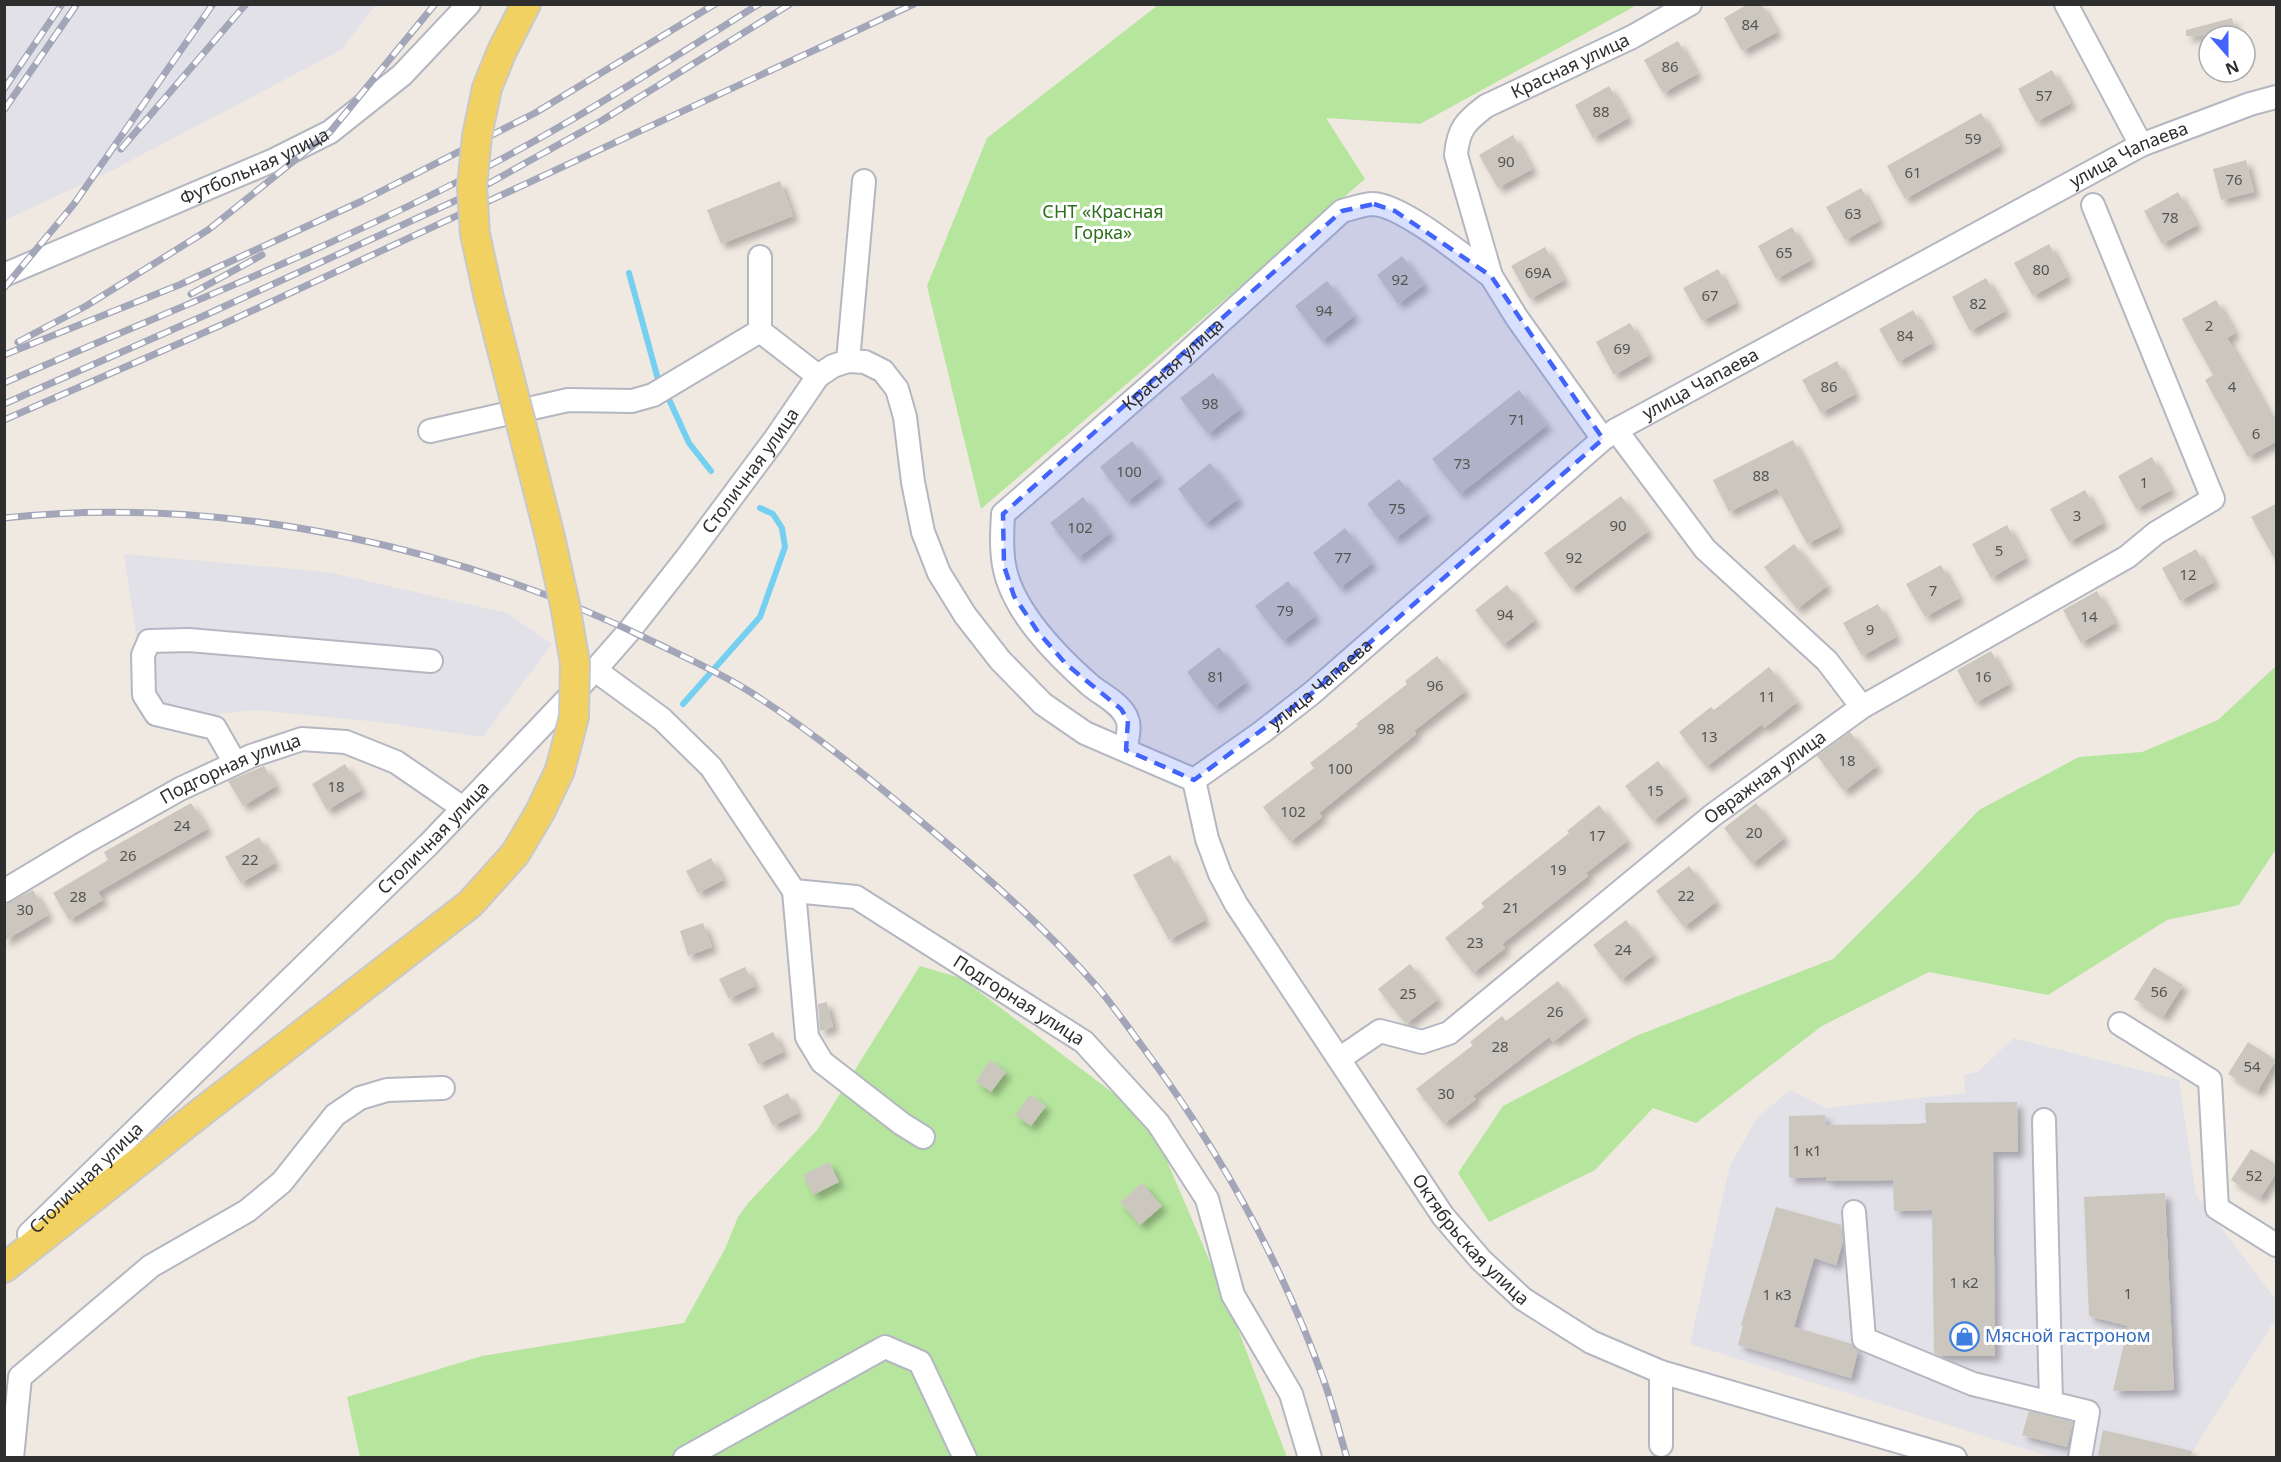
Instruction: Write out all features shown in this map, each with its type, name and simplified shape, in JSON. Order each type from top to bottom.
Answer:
[{"type":"main road","points":[[4,1266],[470,904],[515,854],[540,812],[560,770],[574,717],[575,663],[566,605],[475,234],[472,186],[477,136],[487,88],[502,51],[526,4]]},
{"type":"street","name":"Футбольная улица","points":[[4,275],[274,160],[330,132],[402,75],[469,4]]},
{"type":"street","name":"Красная улица","points":[[1491,276],[1456,155],[1457,137],[1469,118],[1486,106],[1632,37],[1690,4]]},
{"type":"street","points":[[2066,4],[2141,145]]},
{"type":"street","name":"улица Чапаева","points":[[1194,780],[1312,693],[1610,435],[2141,145],[2250,104],[2277,98]]},
{"type":"street","points":[[848,361],[864,181]]},
{"type":"street","name":"Красная улица","points":[[1125,750],[1128,720],[1121,709],[1066,664],[1038,632],[1014,596],[1004,566],[1001,542],[1003,514],[1169,369],[1342,211],[1374,204],[1395,211],[1428,230],[1491,276]]},
{"type":"street","name":"Овражная улица","points":[[1339,1059],[1380,1031],[1422,1041],[1449,1033],[1713,815],[1862,707],[2127,557],[2156,533],[2213,499],[2093,205]]},
{"type":"street","points":[[760,257],[760,331]]},
{"type":"street","points":[[1491,276],[1516,318],[1704,549],[1827,662],[1862,707]]},
{"type":"street","points":[[760,331],[818,376],[833,366],[848,361],[865,362],[883,371],[897,389],[906,417],[913,482],[923,532],[939,573],[965,615],[1000,660],[1043,704],[1085,733],[1194,780]]},
{"type":"street","points":[[430,431],[568,400],[632,401],[653,395],[760,331]]},
{"type":"street","name":"Столичная улица","points":[[4,1266],[31,1232],[411,861],[595,670],[630,630],[688,556],[775,439],[818,376]]},
{"type":"street","points":[[235,764],[215,728],[156,714],[144,695],[143,656],[149,641],[189,640],[431,661]]},
{"type":"street","points":[[595,670],[662,719],[711,767],[794,891],[807,1037],[822,1062],[902,1124],[924,1137]]},
{"type":"street","name":"Подгорная улица","points":[[4,891],[171,794],[251,756],[302,739],[346,742],[396,762],[463,808]]},
{"type":"street","name":"Октябрьская улица","points":[[1194,780],[1207,839],[1220,874],[1236,904],[1443,1216],[1481,1260],[1523,1299],[1590,1342],[1661,1372],[1955,1458]]},
{"type":"street","name":"Подгорная улица","points":[[794,891],[856,897],[1084,1042],[1151,1115],[1207,1199],[1233,1295],[1291,1394],[1310,1458]]},
{"type":"street","points":[[2120,1024],[2210,1080],[2217,1208],[2277,1245]]},
{"type":"street","points":[[12,1458],[12,1384],[151,1266],[247,1211],[265,1197],[282,1182],[335,1115],[360,1098],[387,1090],[443,1088]]},
{"type":"street","points":[[2044,1120],[2051,1403]]},
{"type":"street","points":[[1854,1212],[1864,1339],[1973,1384],[2088,1412],[2079,1458]]},
{"type":"street","points":[[685,1458],[885,1347],[920,1362],[965,1458]]},
{"type":"street","points":[[1661,1372],[1661,1445]]},
{"type":"highlighted area","points":[[1374,204],[1395,211],[1491,276],[1603,439],[1312,693],[1194,780],[1126,750],[1128,720],[1121,709],[1066,664],[1038,632],[1014,596],[1004,566],[1003,514],[1342,211]]},
{"type":"shaded area","points":[[4,5],[376,5],[341,50],[113,170],[5,220]]},
{"type":"shaded area","points":[[124,554],[328,572],[507,613],[552,644],[483,737],[379,722],[257,710],[149,721]]},
{"type":"shaded area","points":[[2013,1038],[2179,1080],[2196,1195],[2276,1300],[2276,1318],[2189,1457],[2051,1457],[1690,1344],[1730,1165],[1757,1118],[1790,1090],[1826,1108],[1965,1093],[1964,1075],[1978,1072]]},
{"type":"green space","name":"СНТ «Красная Горка»","points":[[1158,5],[1637,5],[1420,124],[1326,118],[1365,179],[981,509],[927,286],[987,138]]},
{"type":"green space","points":[[2276,666],[2276,849],[2239,905],[2167,920],[2048,995],[1929,972],[1822,1026],[1696,1123],[1653,1108],[1595,1170],[1489,1222],[1458,1173],[1503,1106],[1636,1036],[1833,959],[1979,810],[2079,757],[2142,752],[2218,720]]},
{"type":"green space","points":[[920,966],[961,978],[1150,1121],[1231,1311],[1287,1457],[360,1457],[347,1397],[482,1356],[684,1323],[725,1249],[738,1217],[749,1202],[818,1129]]},
{"type":"building","points":[[1748,4],[1761,4],[1777,32],[1742,51],[1724,18]]},
{"type":"building","points":[[2232,18],[2234,24],[2209,24]]},
{"type":"building","points":[[2197,27],[2197,36],[2186,36],[2186,30]]},
{"type":"building","points":[[1678,41],[1697,74],[1663,93],[1644,60]]},
{"type":"building","points":[[2052,70],[2071,103],[2036,122],[2018,89]]},
{"type":"building","points":[[1609,86],[1628,118],[1593,138],[1575,105]]},
{"type":"building","points":[[1981,113],[2000,146],[1905,199],[1887,166]]},
{"type":"building","points":[[1513,135],[1532,169],[1498,188],[1479,155]]},
{"type":"building","points":[[2246,160],[2254,192],[2221,200],[2213,169]]},
{"type":"building","points":[[780,181],[793,216],[721,244],[707,210]]},
{"type":"building","points":[[1861,188],[1879,221],[1845,240],[1826,207]]},
{"type":"building","points":[[2178,192],[2197,225],[2162,244],[2144,211]]},
{"type":"building","points":[[1792,227],[1811,260],[1776,279],[1758,246]]},
{"type":"building","points":[[2049,244],[2067,277],[2033,296],[2014,263]]},
{"type":"building","points":[[1545,247],[1564,280],[1530,299],[1511,266]]},
{"type":"building","points":[[1402,256],[1424,285],[1398,304],[1377,275]]},
{"type":"building","points":[[1718,269],[1736,303],[1702,321],[1683,288]]},
{"type":"building","points":[[1986,278],[2005,311],[1970,331],[1952,297]]},
{"type":"building","points":[[1327,281],[1354,316],[1322,341],[1295,306]]},
{"type":"building","points":[[2216,300],[2235,333],[2227,338],[2277,428],[2277,441],[2248,457],[2205,380],[2213,375],[2182,319]]},
{"type":"building","points":[[1913,310],[1932,343],[1898,362],[1879,329]]},
{"type":"building","points":[[1630,323],[1649,355],[1614,375],[1596,342]]},
{"type":"building","points":[[1837,361],[1855,394],[1821,413],[1802,380]]},
{"type":"building","points":[[1213,373],[1240,409],[1208,434],[1180,398]]},
{"type":"building","points":[[1519,390],[1547,425],[1460,494],[1432,459]]},
{"type":"building","points":[[1793,440],[1839,527],[1807,544],[1777,488],[1729,512],[1713,480]]},
{"type":"building","points":[[1132,441],[1159,477],[1127,502],[1100,467]]},
{"type":"building","points":[[2152,457],[2171,490],[2136,509],[2118,476]]},
{"type":"building","points":[[1210,463],[1238,499],[1205,524],[1178,489]]},
{"type":"building","points":[[1399,479],[1427,514],[1395,539],[1367,504]]},
{"type":"building","points":[[2085,490],[2103,523],[2069,542],[2050,509]]},
{"type":"building","points":[[1621,496],[1648,531],[1571,589],[1544,553]]},
{"type":"building","points":[[1083,497],[1110,533],[1078,558],[1050,523]]},
{"type":"building","points":[[2277,503],[2277,563],[2251,517]]},
{"type":"building","points":[[2007,525],[2025,558],[1991,578],[1972,544]]},
{"type":"building","points":[[1345,528],[1372,563],[1340,588],[1313,553]]},
{"type":"building","points":[[1794,544],[1827,586],[1797,609],[1764,567]]},
{"type":"building","points":[[2196,549],[2214,582],[2180,601],[2162,568]]},
{"type":"building","points":[[1941,565],[1959,598],[1925,617],[1906,584]]},
{"type":"building","points":[[1288,581],[1315,616],[1283,641],[1255,606]]},
{"type":"building","points":[[1507,585],[1535,620],[1503,645],[1475,610]]},
{"type":"building","points":[[2097,591],[2115,623],[2081,643],[2063,610]]},
{"type":"building","points":[[1878,604],[1896,637],[1862,656],[1843,623]]},
{"type":"building","points":[[1219,647],[1246,682],[1214,707],[1187,672]]},
{"type":"building","points":[[1991,651],[2009,684],[1975,703],[1957,670]]},
{"type":"building","points":[[1437,656],[1465,691],[1414,731],[1416,734],[1319,813],[1322,817],[1290,842],[1263,807],[1314,768],[1310,763],[1358,726],[1356,724],[1407,684],[1405,681]]},
{"type":"building","points":[[1769,667],[1797,702],[1764,728],[1762,724],[1706,767],[1679,732],[1711,707],[1714,710]]},
{"type":"building","points":[[1850,732],[1877,766],[1844,791],[1817,756]]},
{"type":"building","points":[[1658,761],[1685,796],[1653,821],[1625,786]]},
{"type":"building","points":[[345,764],[361,790],[327,810],[312,784]]},
{"type":"building","points":[[264,766],[276,786],[243,806],[228,781]]},
{"type":"building","points":[[191,803],[207,829],[98,892],[103,900],[69,920],[53,893],[108,860],[104,852]]},
{"type":"building","points":[[1756,803],[1784,838],[1752,864],[1724,828]]},
{"type":"building","points":[[1599,805],[1627,841],[1586,873],[1588,876],[1502,944],[1505,948],[1473,973],[1445,938],[1484,907],[1481,903],[1569,833],[1567,831]]},
{"type":"building","points":[[259,837],[275,863],[241,883],[225,857]]},
{"type":"building","points":[[1170,855],[1205,920],[1169,940],[1133,875]]},
{"type":"building","points":[[711,858],[723,880],[698,893],[686,871]]},
{"type":"building","points":[[1689,866],[1716,902],[1684,927],[1656,891]]},
{"type":"building","points":[[33,890],[48,915],[4,941],[4,905]]},
{"type":"building","points":[[1626,920],[1653,955],[1621,980],[1593,945]]},
{"type":"building","points":[[703,923],[712,947],[688,956],[680,931]]},
{"type":"building","points":[[1410,964],[1438,999],[1406,1024],[1378,989]]},
{"type":"building","points":[[745,967],[755,986],[729,999],[719,979]]},
{"type":"building","points":[[2154,967],[2183,985],[2163,1017],[2134,999]]},
{"type":"building","points":[[1558,981],[1585,1017],[1553,1042],[1549,1037],[1473,1096],[1476,1099],[1444,1124],[1416,1089],[1473,1045],[1470,1042],[1502,1016],[1506,1021]]},
{"type":"building","points":[[827,1002],[833,1027],[820,1031],[818,1004]]},
{"type":"building","points":[[773,1032],[783,1052],[758,1064],[748,1044]]},
{"type":"building","points":[[2248,1042],[2276,1060],[2257,1092],[2228,1074]]},
{"type":"building","points":[[990,1060],[1006,1072],[991,1092],[976,1081]]},
{"type":"building","points":[[788,1093],[798,1113],[773,1126],[763,1106]]},
{"type":"building","points":[[1030,1095],[1046,1106],[1031,1126],[1015,1115]]},
{"type":"building","points":[[2017,1102],[2018,1152],[1993,1152],[1995,1356],[1942,1356],[1934,1353],[1932,1210],[1894,1211],[1893,1180],[1826,1181],[1826,1177],[1789,1178],[1789,1116],[1825,1115],[1826,1125],[1915,1124],[1926,1123],[1925,1103]]},
{"type":"building","points":[[2251,1149],[2277,1165],[2277,1172],[2260,1198],[2231,1180]]},
{"type":"building","points":[[829,1162],[839,1182],[813,1195],[803,1175]]},
{"type":"building","points":[[1142,1183],[1162,1206],[1140,1225],[1120,1202]]},
{"type":"building","points":[[2165,1193],[2174,1390],[2113,1391],[2128,1326],[2089,1316],[2084,1197]]},
{"type":"building","points":[[1776,1207],[1841,1225],[1843,1241],[1836,1265],[1814,1258],[1794,1327],[1852,1344],[1858,1351],[1851,1378],[1738,1345],[1743,1326],[1741,1325]]},
{"type":"building","points":[[2029,1411],[2073,1422],[2067,1447],[2022,1435]]},
{"type":"building","points":[[2103,1430],[2192,1451],[2191,1458],[2107,1458],[2098,1455]]},
{"type":"waterway","points":[[629,273],[659,383]]},
{"type":"waterway","points":[[667,395],[689,443],[711,471]]},
{"type":"waterway","points":[[683,704],[760,617],[785,547],[782,528],[773,514],[760,508]]},
{"type":"railway","points":[[4,89],[62,4]]},
{"type":"railway","points":[[4,110],[77,4]]},
{"type":"railway","points":[[4,288],[74,204],[213,4]]},
{"type":"railway","points":[[121,149],[246,4]]},
{"type":"railway","points":[[18,342],[86,306],[208,230],[330,132],[435,4]]},
{"type":"railway","points":[[4,355],[179,285],[362,201],[535,113],[715,4]]},
{"type":"railway","points":[[4,383],[346,236],[457,182],[573,119],[759,4]]},
{"type":"railway","points":[[4,404],[470,194],[601,121],[790,4]]},
{"type":"railway","points":[[4,420],[219,326],[914,4]]},
{"type":"railway","points":[[191,294],[262,255]]},
{"type":"railway","points":[[4,518],[88,513],[172,514],[257,522],[341,536],[424,555],[505,580],[584,610],[715,672],[793,720],[882,789],[993,883],[1058,945],[1116,1010],[1196,1124],[1222,1165],[1268,1249],[1307,1336],[1324,1381],[1347,1458]]},
{"type":"place","name":"Мясной гастроном","points":[[1964,1336]]}]
